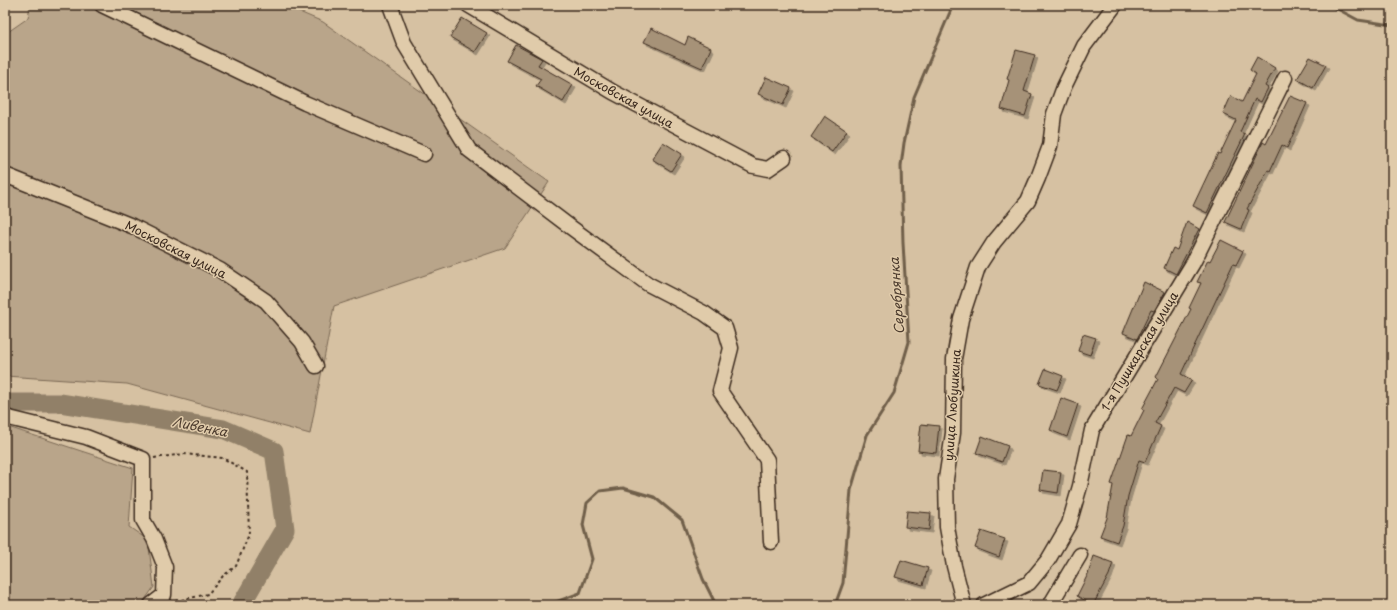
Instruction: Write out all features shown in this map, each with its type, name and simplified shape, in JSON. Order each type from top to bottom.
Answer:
[{"type":"street","points":[[102,5],[305,103],[424,154]]},
{"type":"street","points":[[390,5],[404,43],[469,150],[648,284],[704,313],[725,328],[731,348],[720,391],[767,460],[771,542]]},
{"type":"street","name":"Московская улица","points":[[468,5],[613,92],[754,166],[768,169],[784,158]]},
{"type":"street","name":"улица Любушкина","points":[[964,605],[954,566],[947,527],[946,479],[953,433],[954,359],[961,319],[978,267],[994,242],[1028,201],[1050,146],[1054,114],[1064,87],[1084,46],[1115,5]]},
{"type":"street","name":"1-я Пушкарская улица","points":[[984,605],[1029,583],[1048,560],[1069,524],[1080,486],[1092,430],[1193,263],[1285,78]]},
{"type":"street","name":"Московская улица","points":[[5,175],[132,226],[220,270],[266,301],[302,342],[316,366]]},
{"type":"street","points":[[5,417],[86,437],[143,459],[143,520],[154,538],[165,566],[164,595],[151,605]]},
{"type":"street","points":[[1050,605],[1080,555]]},
{"type":"path","points":[[143,459],[184,454],[223,458],[247,472],[250,534],[236,566],[223,576],[208,594],[177,601],[164,595]]},
{"type":"shaded area","points":[[30,5],[283,5],[323,22],[549,182],[505,248],[334,306],[310,434],[127,384],[5,376],[5,34],[28,18]]},
{"type":"shaded area","points":[[5,426],[133,468],[129,527],[148,540],[154,587],[141,605],[5,605]]},
{"type":"building","points":[[462,18],[487,33],[475,52],[450,37]]},
{"type":"building","points":[[651,28],[685,45],[688,37],[711,48],[702,68],[644,42]]},
{"type":"building","points":[[516,45],[542,59],[538,65],[573,85],[563,102],[536,86],[541,79],[507,61]]},
{"type":"building","points":[[1016,50],[1035,55],[1024,91],[1032,94],[1025,116],[1001,109],[1009,80],[1007,79]]},
{"type":"building","points":[[1257,57],[1275,68],[1265,86],[1268,88],[1261,102],[1255,99],[1240,132],[1245,134],[1207,213],[1193,206],[1218,153],[1220,154],[1236,120],[1223,114],[1231,96],[1242,102],[1256,74],[1250,70]]},
{"type":"building","points":[[1310,57],[1326,65],[1313,88],[1297,79]]},
{"type":"building","points":[[766,77],[791,88],[783,105],[758,94]]},
{"type":"building","points":[[1290,96],[1307,103],[1287,148],[1282,145],[1270,171],[1268,170],[1247,209],[1249,210],[1241,229],[1225,222],[1263,142],[1266,144]]},
{"type":"building","points":[[825,116],[847,131],[832,152],[811,137]]},
{"type":"building","points":[[663,142],[682,154],[671,171],[652,159]]},
{"type":"building","points":[[1187,222],[1199,229],[1176,274],[1164,268],[1173,248],[1177,250]]},
{"type":"building","points":[[1221,240],[1243,251],[1236,265],[1233,264],[1181,374],[1192,380],[1184,393],[1174,388],[1155,423],[1161,426],[1145,462],[1139,460],[1128,496],[1123,526],[1117,542],[1100,536],[1107,518],[1113,485],[1111,484],[1128,435],[1131,436],[1144,410],[1142,409],[1158,379],[1156,377],[1191,309],[1189,308],[1201,283],[1197,282],[1208,260],[1210,261]]},
{"type":"building","points":[[1144,282],[1165,292],[1154,311],[1151,310],[1137,339],[1123,333]]},
{"type":"building","points":[[1083,334],[1096,338],[1090,355],[1078,351]]},
{"type":"building","points":[[1045,369],[1063,376],[1057,390],[1039,384]]},
{"type":"building","points":[[1061,398],[1078,404],[1067,437],[1050,430]]},
{"type":"building","points":[[921,424],[939,426],[936,453],[918,451]]},
{"type":"building","points":[[982,436],[1008,446],[1002,462],[976,453]]},
{"type":"building","points":[[1043,470],[1061,472],[1058,493],[1040,490]]},
{"type":"building","points":[[907,511],[931,513],[929,530],[905,527]]},
{"type":"building","points":[[981,531],[1005,539],[999,557],[975,548]]},
{"type":"building","points":[[1094,556],[1113,563],[1109,575],[1093,605],[1077,596],[1088,574]]},
{"type":"building","points":[[901,560],[928,568],[923,585],[895,577]]},
{"type":"waterway","name":"Серебрянка","points":[[835,605],[843,583],[851,490],[867,435],[894,393],[909,342],[903,243],[901,166],[904,143],[914,97],[953,5]]},
{"type":"waterway","points":[[1330,5],[1358,20],[1392,25]]},
{"type":"waterway","name":"Ливенка","points":[[5,403],[60,403],[223,429],[274,451],[285,529],[241,605]]},
{"type":"waterway","name":"Серебрянка","points":[[548,605],[580,593],[592,559],[583,525],[587,503],[600,491],[623,488],[654,497],[682,520],[703,579],[716,605]]}]
